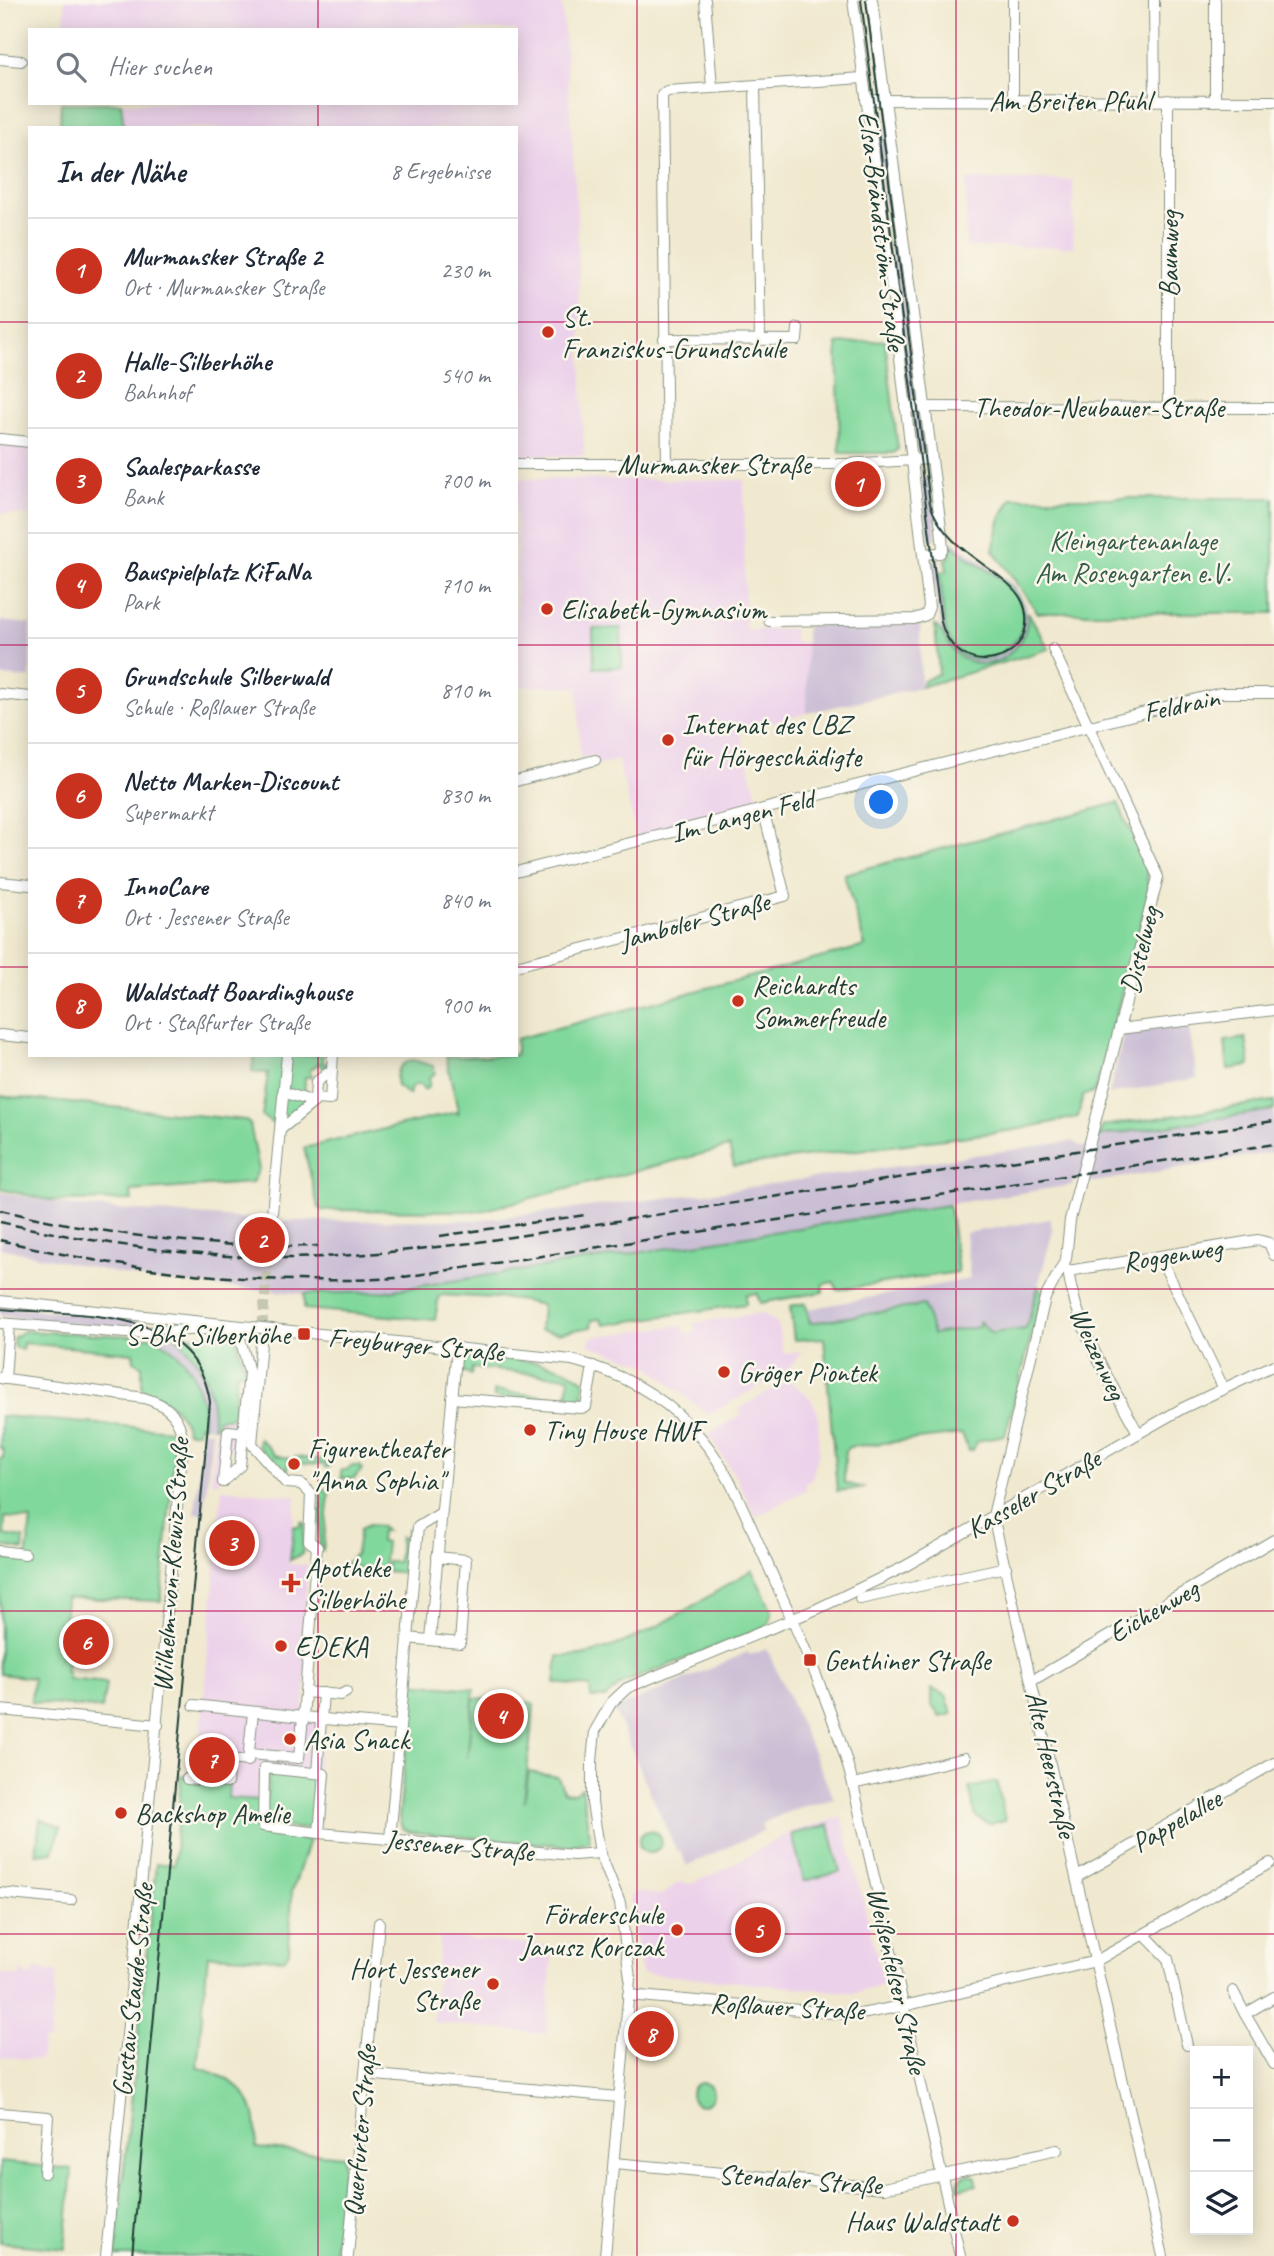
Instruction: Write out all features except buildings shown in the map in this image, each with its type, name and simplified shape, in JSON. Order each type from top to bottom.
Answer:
[{"type":"street","points":[[705,0],[712,87]]},
{"type":"street","name":"Elsa-Brändström-Straße","points":[[769,621],[922,617],[929,603],[853,0]]},
{"type":"street","name":"Elsa-Brändström-Straße","points":[[872,0],[887,99],[943,548],[940,553],[923,554]]},
{"type":"street","points":[[1013,0],[1013,99]]},
{"type":"street","points":[[1154,0],[1154,100]]},
{"type":"street","points":[[1215,0],[1215,101]]},
{"type":"street","points":[[0,59],[21,61]]},
{"type":"street","points":[[667,464],[660,103],[667,91],[863,78]]},
{"type":"street","points":[[755,86],[760,340]]},
{"type":"street","name":"Am Breiten Pfuhl","points":[[866,100],[1274,101]]},
{"type":"street","name":"Baumweg","points":[[1168,100],[1168,407]]},
{"type":"street","points":[[664,339],[797,340],[798,328]]},
{"type":"street","name":"Theodor-Neubauer-Straße","points":[[905,407],[1274,408]]},
{"type":"street","points":[[0,439],[28,442]]},
{"type":"street","points":[[912,461],[931,459]]},
{"type":"street","name":"Murmansker Straße","points":[[518,464],[912,461]]},
{"type":"street","name":"Distelweg","points":[[1054,649],[1158,877],[1070,1220],[1066,1268]]},
{"type":"street","name":"Feldrain","points":[[1089,726],[1220,693],[1274,693]]},
{"type":"street","points":[[0,694],[28,696]]},
{"type":"street","name":"Im Langen Feld","points":[[518,871],[1089,726]]},
{"type":"street","points":[[518,780],[595,761]]},
{"type":"street","name":"Jamboler Straße","points":[[518,965],[785,896],[763,810]]},
{"type":"street","points":[[0,883],[28,885]]},
{"type":"street","points":[[1119,1029],[1274,1010]]},
{"type":"street","points":[[0,1035],[28,1038]]},
{"type":"street","points":[[271,1224],[287,1057]]},
{"type":"street","points":[[331,1071],[333,1057]]},
{"type":"street","points":[[280,1130],[314,1102],[283,1092]]},
{"type":"street","name":"Roggenweg","points":[[1066,1268],[1160,1257],[1258,1240],[1269,1243],[1274,1255]]},
{"type":"street","points":[[1160,1257],[1223,1387]]},
{"type":"street","name":"Weizenweg","points":[[1066,1268],[1076,1308],[1089,1341],[1138,1433]]},
{"type":"street","name":"Alte Heerstraße","points":[[1066,1268],[1045,1298],[993,1516],[1033,1680],[1163,2256]]},
{"type":"street","name":"Freyburger Straße","points":[[0,1301],[204,1320],[237,1328]]},
{"type":"street","points":[[2,1378],[5,1323]]},
{"type":"street","name":"Freyburger Straße","points":[[5,1323],[126,1333],[237,1328],[537,1354],[593,1366],[650,1392],[678,1414],[703,1441],[743,1508],[791,1619]]},
{"type":"street","points":[[237,1328],[249,1372],[245,1416],[252,1444],[286,1483],[301,1484],[311,1494],[309,1541],[317,1547],[299,1758],[249,1754]]},
{"type":"street","points":[[248,1432],[228,1431],[223,1482],[240,1466],[248,1432],[262,1367],[261,1342]]},
{"type":"street","points":[[430,1639],[457,1347]]},
{"type":"street","name":"Freyburger Straße","points":[[452,1398],[580,1408],[586,1406],[593,1366]]},
{"type":"street","name":"Kasseler Straße","points":[[791,1619],[902,1568],[1223,1387],[1273,1369]]},
{"type":"street","name":"Wilhelm-von-Klewiz-Straße","points":[[2,1378],[144,1398],[162,1403],[175,1414],[182,1429],[175,1547],[158,1725]]},
{"type":"street","points":[[390,1839],[418,1527],[441,1513]]},
{"type":"street","name":"Eichenweg","points":[[1033,1680],[1274,1540]]},
{"type":"street","points":[[0,1551],[25,1554]]},
{"type":"street","points":[[407,1638],[460,1643],[466,1560],[437,1557]]},
{"type":"street","points":[[860,1599],[1006,1567]]},
{"type":"street","points":[[605,2256],[628,1995],[629,1953],[620,1903],[600,1853],[592,1803],[595,1731],[611,1703],[627,1688],[791,1619]]},
{"type":"street","name":"Weißenfelser Straße","points":[[791,1619],[830,1705],[853,1784],[960,2256]]},
{"type":"street","points":[[305,1697],[325,1701],[345,1692]]},
{"type":"street","points":[[319,1833],[324,1774],[317,1773],[325,1701]]},
{"type":"street","points":[[194,1705],[400,1726]]},
{"type":"street","points":[[0,1710],[158,1725]]},
{"type":"street","points":[[187,1779],[227,1783],[229,1759],[248,1761],[253,1712]]},
{"type":"street","name":"Gustav-Staude-Straße","points":[[106,2256],[158,1725]]},
{"type":"street","points":[[853,1784],[965,1758]]},
{"type":"street","name":"Pappelallee","points":[[1077,1877],[1274,1763]]},
{"type":"street","name":"Jessener Straße","points":[[317,1773],[264,1768],[261,1812],[263,1826],[574,1855],[600,1853]]},
{"type":"street","points":[[1096,1961],[1270,1863]]},
{"type":"street","points":[[0,1893],[71,1900]]},
{"type":"street","name":"Querfurter Straße","points":[[348,2256],[379,1923]]},
{"type":"street","points":[[1145,1935],[1168,1959],[1187,2045]]},
{"type":"street","name":"Roßlauer Straße","points":[[628,1995],[856,2015],[1096,1961]]},
{"type":"street","points":[[1233,1991],[1274,2064]]},
{"type":"street","points":[[1245,2014],[1274,1997]]},
{"type":"street","points":[[365,2074],[618,2097]]},
{"type":"street","points":[[0,2113],[48,2117],[44,2173]]},
{"type":"street","points":[[944,2176],[1057,2150]]},
{"type":"street","name":"Stendaler Straße","points":[[614,2163],[884,2188],[944,2176]]},
{"type":"shaded area","points":[[65,0],[562,0],[577,210],[584,456],[518,455],[518,126],[60,126],[61,105],[518,105],[518,28],[64,28]]},
{"type":"shaded area","points":[[882,106],[911,343],[903,344],[873,107]]},
{"type":"shaded area","points":[[966,180],[1073,180],[1073,247],[966,247]]},
{"type":"shaded area","points":[[912,345],[918,397],[910,398],[903,347]]},
{"type":"shaded area","points":[[920,412],[925,451],[917,452],[912,413]]},
{"type":"shaded area","points":[[0,446],[28,448],[28,516],[0,513]]},
{"type":"shaded area","points":[[928,477],[936,522],[936,539],[929,540],[921,478]]},
{"type":"shaded area","points":[[518,479],[744,480],[745,630],[794,629],[794,642],[807,642],[807,713],[740,731],[761,811],[638,841],[618,760],[596,765],[593,755],[580,758],[578,687],[518,686]]},
{"type":"shaded area","points":[[954,541],[1013,585],[1026,605],[1028,620],[1024,636],[1015,649],[998,661],[978,664],[966,660],[955,653],[942,635],[931,561],[939,561],[947,634],[959,651],[976,659],[1000,655],[1015,642],[1023,622],[1022,607],[1016,595],[958,551],[951,544]]},
{"type":"shaded area","points":[[0,621],[28,624],[28,678],[0,676]]},
{"type":"shaded area","points":[[920,622],[921,687],[807,713],[806,625]]},
{"type":"shaded area","points":[[1188,1023],[1197,1078],[1109,1094],[1124,1033]]},
{"type":"shaded area","points":[[1274,1110],[1274,1152],[1089,1183],[1086,1179],[1073,1181],[1072,1185],[381,1292],[307,1294],[154,1281],[0,1248],[0,1192],[73,1206],[277,1221],[479,1220],[715,1192],[1073,1141],[1081,1147],[1095,1145],[1100,1136]]},
{"type":"shaded area","points":[[1050,1219],[1053,1231],[1026,1329],[932,1334],[810,1323],[808,1309],[970,1279],[965,1233]]},
{"type":"shaded area","points":[[0,1306],[136,1320],[164,1329],[135,1330],[0,1316]]},
{"type":"shaded area","points":[[762,1313],[778,1324],[783,1353],[802,1352],[786,1371],[708,1415],[648,1365],[589,1345],[591,1337],[683,1325],[685,1333],[695,1332],[694,1323]]},
{"type":"shaded area","points":[[175,1336],[191,1353],[206,1378],[212,1399],[213,1427],[203,1426],[203,1404],[192,1372],[178,1354],[156,1337]]},
{"type":"shaded area","points":[[789,1380],[810,1398],[818,1412],[819,1452],[812,1479],[805,1483],[807,1489],[756,1517],[734,1474],[708,1434],[742,1415],[739,1409]]},
{"type":"shaded area","points":[[241,1418],[238,1450],[222,1449],[219,1483],[211,1482],[217,1419]]},
{"type":"shaded area","points":[[203,1430],[212,1431],[204,1514],[195,1513]]},
{"type":"shaded area","points":[[222,1489],[296,1496],[289,1564],[307,1565],[304,1632],[310,1633],[303,1716],[322,1719],[317,1773],[264,1768],[262,1800],[228,1798],[197,1776]]},
{"type":"shaded area","points":[[767,1649],[834,1799],[797,1808],[761,1824],[763,1831],[687,1866],[680,1851],[677,1852],[614,1710],[748,1652],[750,1655]]},
{"type":"shaded area","points":[[842,1817],[884,1985],[856,1993],[641,1973],[630,1899],[634,1892],[662,1895],[680,1882],[691,1884],[717,1873],[791,1832]]},
{"type":"shaded area","name":"Hort Jessener Straße","points":[[440,1937],[553,1946],[546,2034],[433,2022]]},
{"type":"shaded area","points":[[34,1969],[56,1972],[57,1975],[49,2041],[43,2041],[40,2060],[0,2057],[0,1974],[20,1976],[21,1970],[24,1970],[24,1974],[33,1977]]},
{"type":"green space","points":[[61,105],[121,105],[124,126],[60,126]]},
{"type":"green space","points":[[885,340],[898,449],[893,453],[840,453],[837,344]]},
{"type":"green space","name":"Kleingartenanlage Am Rosengarten e.V.","points":[[1012,498],[1274,498],[1274,613],[1038,613],[993,550],[1001,517]]},
{"type":"green space","points":[[951,544],[1004,582],[1018,598],[1024,615],[1021,631],[1013,644],[986,659],[971,658],[958,651],[948,636],[943,613],[940,572],[947,571],[945,560],[949,558]]},
{"type":"green space","points":[[1028,612],[1049,649],[921,687],[924,681],[939,673],[935,625],[957,655],[974,663],[986,664],[1008,655],[1016,646],[1023,636]]},
{"type":"green space","points":[[621,628],[622,667],[594,668],[593,629]]},
{"type":"green space","points":[[1118,803],[1146,866],[1149,893],[1095,1092],[1083,1095],[1078,1117],[1015,1130],[734,1166],[729,1147],[481,1211],[321,1210],[318,1207],[304,1148],[457,1112],[459,1115],[446,1057],[518,1057],[518,1038],[865,946],[844,874]]},
{"type":"green space","points":[[1246,1038],[1250,1066],[1228,1069],[1225,1041]]},
{"type":"green space","points":[[254,1057],[323,1057],[323,1063],[329,1064],[324,1069],[319,1063],[309,1071],[313,1077],[305,1077],[304,1098],[310,1099],[280,1129],[262,1116],[268,1073],[252,1072]]},
{"type":"green space","points":[[413,1060],[433,1066],[435,1073],[429,1078],[429,1087],[424,1090],[419,1084],[411,1087],[409,1095],[397,1086],[396,1076],[401,1066]]},
{"type":"green space","points":[[0,1096],[245,1120],[250,1124],[259,1169],[252,1183],[131,1191],[132,1200],[54,1201],[0,1189]]},
{"type":"green space","points":[[1274,1101],[1274,1110],[1100,1136],[1095,1145],[1103,1126]]},
{"type":"green space","points":[[949,1205],[958,1272],[837,1290],[834,1282],[823,1284],[823,1292],[760,1303],[757,1293],[746,1295],[746,1304],[604,1325],[601,1319],[592,1320],[591,1327],[558,1333],[540,1330],[542,1305],[512,1299],[439,1295],[435,1320],[304,1309],[304,1294],[381,1292]]},
{"type":"green space","points":[[1038,1287],[1043,1292],[1005,1435],[977,1441],[973,1450],[969,1451],[962,1434],[849,1447],[845,1451],[844,1483],[865,1488],[837,1491],[824,1338],[794,1340],[790,1306],[806,1303],[810,1323],[924,1305],[933,1334],[979,1327],[979,1321],[991,1333],[1026,1329]]},
{"type":"green space","points":[[23,1331],[156,1337],[178,1354],[192,1372],[203,1404],[203,1426],[199,1425],[198,1432],[187,1432],[180,1414],[175,1409],[142,1389],[142,1366],[134,1361],[133,1353],[23,1343],[22,1350],[14,1347],[13,1338]]},
{"type":"green space","points":[[235,1335],[245,1372],[237,1372],[233,1417],[217,1419],[217,1426],[213,1427],[211,1400],[205,1377],[193,1356],[175,1336]]},
{"type":"green space","points":[[464,1359],[527,1361],[557,1367],[584,1380],[583,1397],[578,1403],[494,1397],[494,1391],[567,1398],[569,1377],[472,1368],[471,1375],[460,1371]]},
{"type":"green space","points":[[1,1416],[171,1430],[175,1445],[161,1601],[66,1598],[61,1657],[68,1658],[65,1672],[68,1673],[68,1679],[106,1683],[102,1709],[31,1702],[33,1678],[0,1674],[0,1559],[26,1561],[31,1520],[5,1517],[4,1535],[24,1538],[23,1550],[0,1546],[0,1458],[3,1458],[4,1449],[0,1448]]},
{"type":"green space","points":[[259,1438],[275,1455],[289,1458],[288,1469],[283,1474],[258,1446]]},
{"type":"green space","points":[[295,1457],[325,1460],[330,1466],[326,1468],[323,1464],[295,1463]]},
{"type":"green space","points":[[351,1466],[359,1466],[362,1470],[353,1479],[341,1478],[341,1470],[347,1470]]},
{"type":"green space","points":[[324,1488],[329,1495],[323,1550],[319,1545],[321,1515],[318,1512],[322,1509],[320,1491]]},
{"type":"green space","points":[[301,1522],[305,1523],[302,1554],[290,1560],[294,1526],[301,1527]]},
{"type":"green space","points":[[368,1525],[382,1526],[387,1531],[381,1531],[380,1542],[386,1543],[383,1571],[350,1567],[347,1563],[356,1553],[360,1529]]},
{"type":"green space","points":[[407,1530],[412,1540],[406,1540],[403,1569],[409,1570],[408,1573],[386,1571],[387,1562],[398,1562],[400,1537],[406,1538]]},
{"type":"green space","points":[[752,1570],[772,1611],[768,1626],[623,1683],[605,1698],[591,1698],[590,1687],[555,1683],[558,1656],[581,1655],[632,1639]]},
{"type":"green space","points":[[412,1683],[474,1689],[467,1759],[474,1698],[534,1704],[524,1802],[529,1772],[558,1777],[564,1792],[574,1793],[582,1787],[590,1841],[569,1846],[410,1832],[402,1828],[399,1818]]},
{"type":"green space","points":[[931,1689],[946,1695],[952,1714],[940,1717],[931,1704]]},
{"type":"green space","points":[[271,1773],[311,1775],[317,1779],[318,1820],[304,1829],[276,1826],[269,1822],[265,1813],[268,1778]]},
{"type":"green space","points":[[181,1776],[229,1778],[228,1798],[262,1800],[259,1833],[309,1840],[292,1892],[289,1952],[284,1959],[208,1955],[197,2067],[226,2079],[245,2094],[255,2116],[256,2148],[344,2156],[334,2256],[115,2256],[156,1864],[174,1864]]},
{"type":"green space","points":[[997,1782],[1005,1820],[990,1824],[976,1817],[969,1788]]},
{"type":"green space","points":[[40,1819],[61,1827],[53,1852],[36,1854]]},
{"type":"green space","points":[[829,1825],[840,1872],[804,1881],[792,1834]]},
{"type":"green space","points":[[650,1831],[658,1834],[661,1842],[658,1850],[650,1853],[642,1850],[639,1842],[642,1834]]},
{"type":"green space","points":[[702,2083],[710,2086],[713,2094],[710,2102],[702,2105],[694,2102],[691,2094],[694,2086]]},
{"type":"green space","points":[[0,2162],[72,2169],[65,2249],[0,2243]]},
{"type":"green space","points":[[972,2174],[976,2177],[977,2185],[958,2189],[958,2182],[964,2175]]},
{"type":"tunnel","points":[[261,1342],[271,1224]]},
{"type":"tram line","points":[[861,0],[941,622],[950,642],[963,654],[978,660],[994,659],[1008,653],[1019,642],[1026,627],[1025,609],[1009,584],[951,538],[939,523],[930,504],[866,0]]},
{"type":"tram line","points":[[0,1309],[96,1316],[128,1321],[157,1331],[182,1347],[200,1370],[210,1402],[132,2256]]},
{"type":"railway","points":[[0,1222],[108,1243],[181,1252],[290,1258],[358,1255],[471,1243],[1274,1121]]},
{"type":"railway","points":[[0,1240],[99,1261],[197,1274],[295,1280],[397,1278],[1274,1144]]},
{"type":"railway","points":[[0,1210],[78,1226],[158,1238],[237,1245],[318,1246]]},
{"type":"railway","points":[[440,1236],[585,1215]]},
{"type":"place","name":"St. Franziskus-Grundschule","points":[[548,332]]},
{"type":"place","name":"Murmansker Straße 2","points":[[858,484]]},
{"type":"place","name":"Elisabeth-Gymnasium","points":[[547,609]]},
{"type":"place","name":"Internat des LBZ für Hörgeschädigte","points":[[668,740]]},
{"type":"place","name":"Reichardts Sommerfreude","points":[[738,1001]]},
{"type":"place","name":"Halle-Silberhöhe","points":[[262,1240]]},
{"type":"place","name":"S-Bhf Silberhöhe","points":[[304,1334]]},
{"type":"place","name":"Gröger Piontek","points":[[724,1372]]},
{"type":"place","name":"Tiny House HWF","points":[[530,1430]]},
{"type":"place","name":"Figurentheater \"Anna Sophia\"","points":[[294,1464]]},
{"type":"place","name":"Saalesparkasse","points":[[232,1543]]},
{"type":"place","name":"Apotheke Silberhöhe","points":[[291,1583]]},
{"type":"place","name":"Netto Marken-Discount","points":[[86,1642]]},
{"type":"place","name":"EDEKA","points":[[281,1646]]},
{"type":"place","name":"Genthiner Straße","points":[[810,1660]]},
{"type":"place","name":"Bauspielplatz KiFaNa","points":[[501,1716]]},
{"type":"place","name":"Asia Snack","points":[[290,1739]]},
{"type":"place","name":"InnoCare","points":[[212,1760]]},
{"type":"place","name":"Backshop Amelie","points":[[121,1813]]},
{"type":"place","name":"Förderschule Janusz Korczak","points":[[677,1930]]},
{"type":"place","name":"Grundschule Silberwald","points":[[758,1930]]},
{"type":"place","name":"Hort Jessener Straße","points":[[493,1984]]},
{"type":"place","name":"Waldstadt Boardinghouse","points":[[651,2034]]},
{"type":"place","name":"Haus Waldstadt","points":[[1013,2221]]}]
